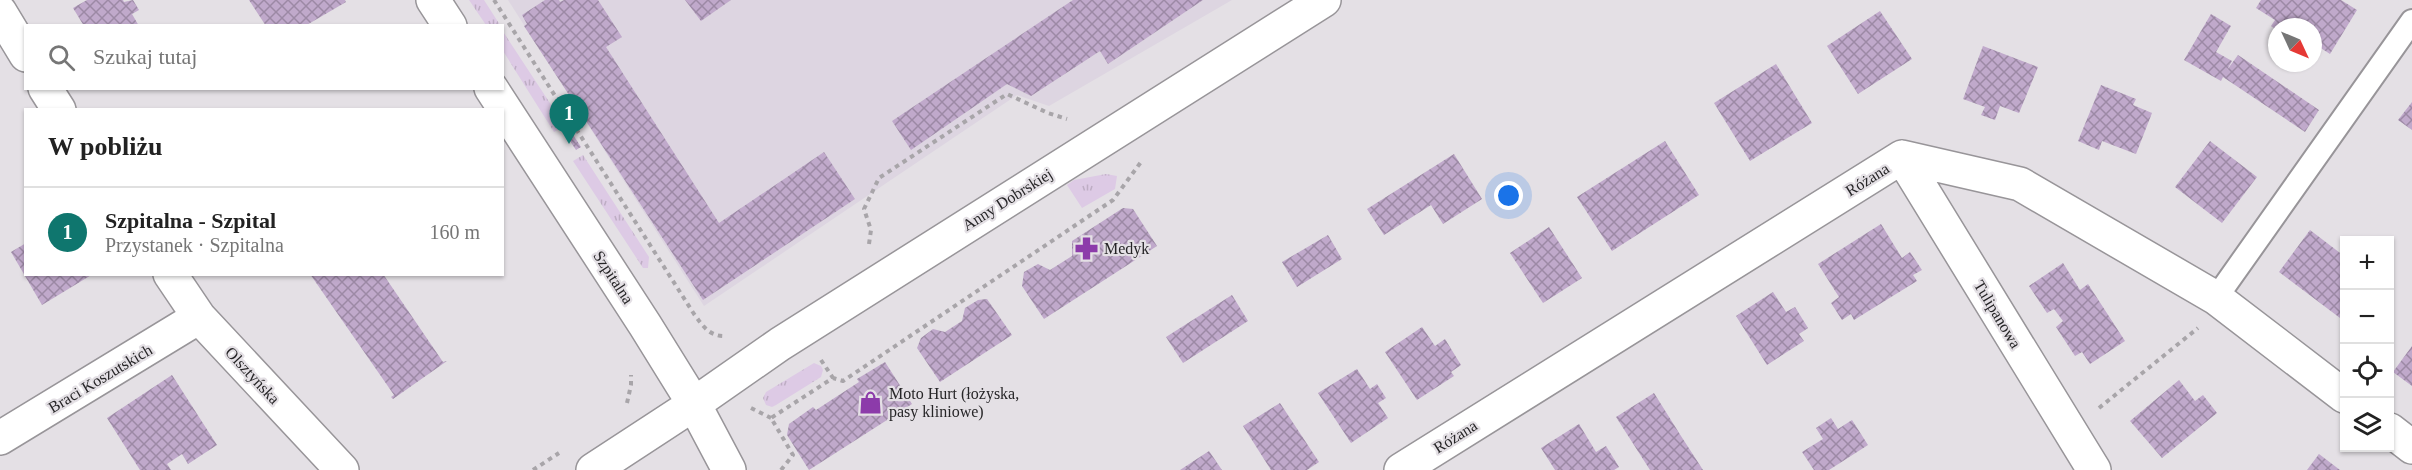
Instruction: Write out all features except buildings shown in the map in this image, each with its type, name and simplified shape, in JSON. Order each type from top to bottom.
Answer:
[{"type":"street","points":[[433,0],[449,24]]},
{"type":"street","name":"Anny Dobrskiej","points":[[592,470],[694,404],[780,344],[1324,0]]},
{"type":"street","points":[[0,12],[24,52]]},
{"type":"street","points":[[46,90],[59,108]]},
{"type":"street","name":"Szpitalna","points":[[492,90],[645,325],[694,404],[729,470]]},
{"type":"street","name":"Różana","points":[[1401,470],[1902,157],[2020,184],[2216,298],[2340,393]]},
{"type":"street","name":"Tulipanowa","points":[[1902,157],[2094,470]]},
{"type":"street","name":"Olsztyńska","points":[[171,276],[199,317],[342,470]]},
{"type":"street","name":"Braci Koszutskich","points":[[0,438],[199,317]]},
{"type":"street","points":[[2394,433],[2412,447]]},
{"type":"lane","points":[[2216,298],[2412,21]]},
{"type":"path","points":[[494,0],[694,314],[707,331],[721,337],[729,335]]},
{"type":"path","points":[[868,253],[871,230],[864,208],[879,178],[1007,94],[1048,113],[1075,122]]},
{"type":"path","points":[[781,470],[793,455],[771,418],[833,378],[843,381],[1113,200],[1144,157]]},
{"type":"path","points":[[2068,428],[2103,405],[2204,324],[2216,298]]},
{"type":"path","points":[[625,410],[631,385],[630,365]]},
{"type":"path","points":[[533,470],[561,451]]},
{"type":"shaded area","points":[[508,0],[1232,0],[1049,106],[1017,95],[704,306]]},
{"type":"green space","points":[[469,0],[484,0],[499,24],[485,24]]},
{"type":"green space","points":[[504,33],[565,126],[554,132],[504,53]]},
{"type":"green space","points":[[583,155],[649,257],[648,268],[643,268],[573,161]]},
{"type":"green space","points":[[1106,174],[1117,176],[1115,189],[1082,208],[1067,185],[1074,180]]},
{"type":"green space","points":[[814,363],[821,366],[823,370],[821,377],[776,405],[772,407],[766,405],[763,398],[766,392]]},
{"type":"place","name":"Szpitalna - Szpital","points":[[569,144]]},
{"type":"place","name":"Medyk","points":[[1086,248]]},
{"type":"place","name":"Moto Hurt (łożyska, pasy kliniowe)","points":[[871,402]]}]
